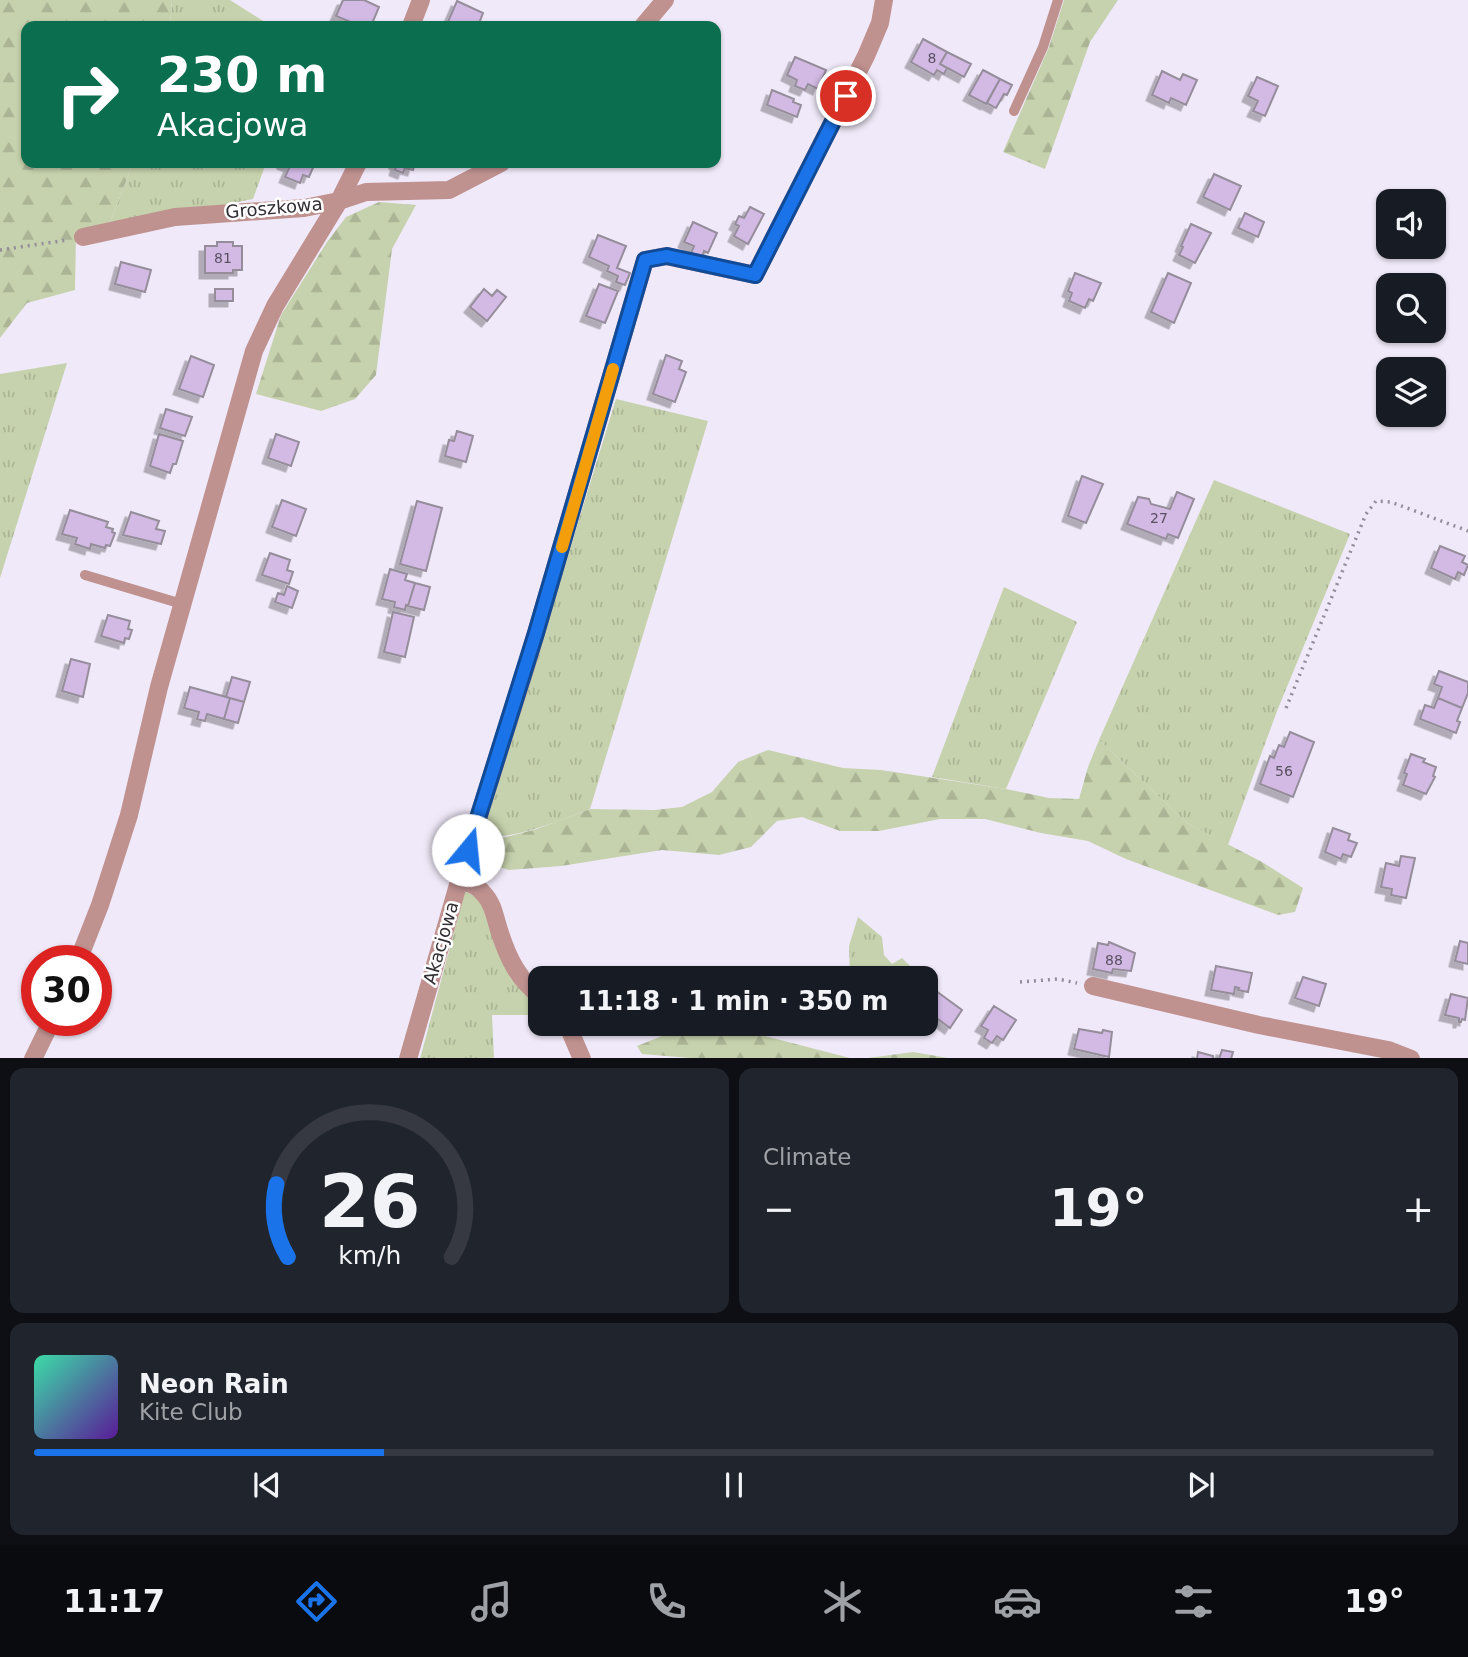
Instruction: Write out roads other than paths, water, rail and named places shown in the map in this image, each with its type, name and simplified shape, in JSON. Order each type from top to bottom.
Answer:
[{"type":"street","points":[[413,21],[421,0]]},
{"type":"street","points":[[647,21],[665,0]]},
{"type":"street","name":"Akacjowa","points":[[408,1058],[645,260],[667,256],[755,275],[866,57],[880,23],[884,0]]},
{"type":"street","points":[[84,945],[129,815],[159,687],[254,351],[275,306],[339,201],[356,168]]},
{"type":"street","name":"Groszkowa","points":[[83,237],[175,217],[304,208],[339,201],[366,191],[449,190],[491,168]]},
{"type":"street","points":[[460,880],[475,885],[484,893],[494,910],[512,963],[528,987]]},
{"type":"street","points":[[1093,986],[1259,1025],[1388,1050],[1408,1058]]},
{"type":"street","points":[[33,1058],[44,1036]]},
{"type":"street","points":[[572,1036],[582,1058]]},
{"type":"lane","points":[[1014,111],[1043,47],[1058,0]]},
{"type":"lane","points":[[85,575],[182,604]]}]
